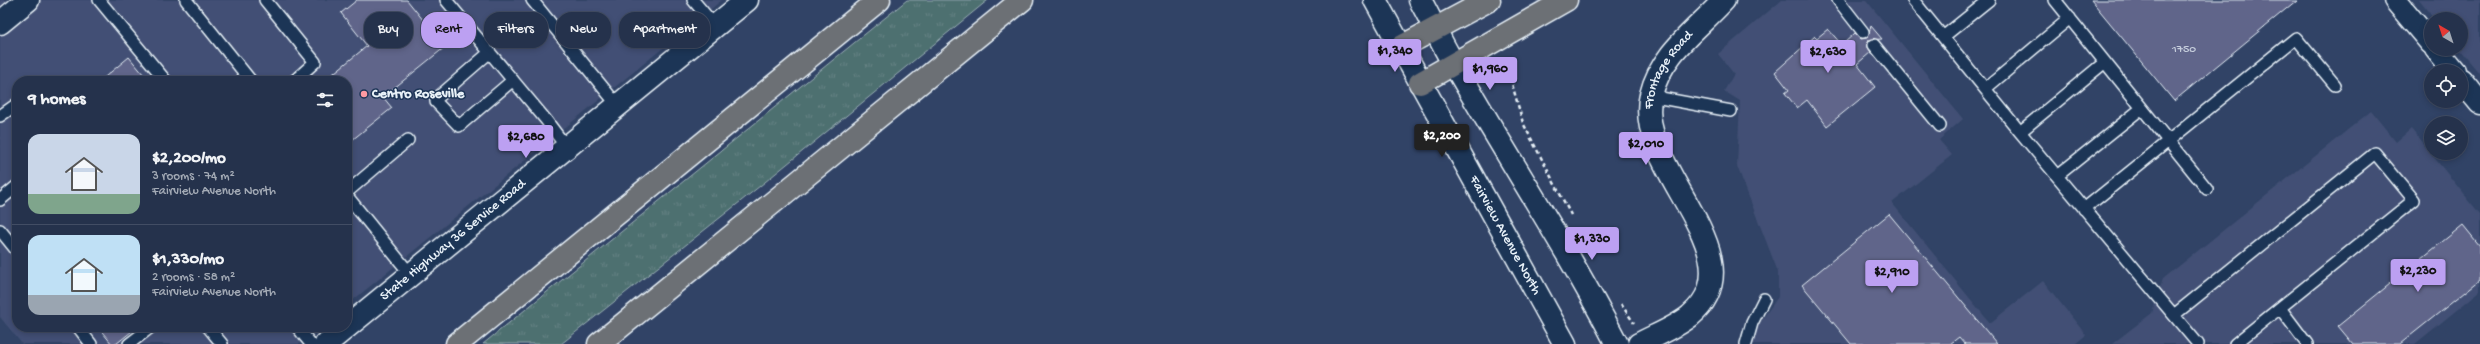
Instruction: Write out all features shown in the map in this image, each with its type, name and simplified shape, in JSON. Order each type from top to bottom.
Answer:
[{"type":"highway","points":[[457,344],[880,0]]},
{"type":"highway","points":[[599,344],[1022,0]]},
{"type":"highway","points":[[1401,47],[1489,0]]},
{"type":"highway","points":[[1420,83],[1566,0]]},
{"type":"street","name":"State Highway 36 Service Road","points":[[352,323],[747,0]]},
{"type":"street","name":"Fairview Avenue North","points":[[1375,0],[1565,344]]},
{"type":"street","points":[[1420,0],[1453,63],[1535,196],[1617,344]]},
{"type":"street","name":"Frontage Road","points":[[1642,343],[1690,315],[1702,302],[1709,286],[1712,270],[1710,252],[1704,236],[1660,158],[1652,138],[1649,116],[1650,96],[1657,74],[1669,55],[1724,0]]},
{"type":"street","points":[[2395,0],[2424,35]]},
{"type":"street","points":[[2442,56],[2448,64]]},
{"type":"street","points":[[2468,88],[2480,103]]},
{"type":"street","name":"State Highway 36 Service Road","points":[[326,344],[341,332]]},
{"type":"lane","points":[[99,0],[162,76]]},
{"type":"lane","points":[[186,0],[247,76]]},
{"type":"lane","points":[[265,0],[315,62],[300,76]]},
{"type":"lane","points":[[446,0],[513,80],[567,148]]},
{"type":"lane","points":[[532,0],[618,106]]},
{"type":"lane","points":[[693,0],[715,26]]},
{"type":"lane","points":[[1838,0],[1863,32]]},
{"type":"lane","points":[[1913,0],[2020,132],[2198,344]]},
{"type":"lane","points":[[1943,37],[1989,0]]},
{"type":"lane","points":[[2056,0],[2207,188]]},
{"type":"lane","points":[[1985,89],[2070,18]]},
{"type":"lane","points":[[2084,209],[2296,38],[2335,85]]},
{"type":"lane","points":[[1874,45],[1940,126]]},
{"type":"lane","points":[[490,52],[436,99],[436,102],[459,126],[513,80]]},
{"type":"lane","points":[[2020,132],[2105,62]]},
{"type":"lane","points":[[1650,96],[1730,111]]},
{"type":"lane","points":[[0,116],[12,108]]},
{"type":"lane","points":[[2057,176],[2142,108]]},
{"type":"lane","points":[[352,188],[408,140]]},
{"type":"lane","points":[[2174,315],[2375,153],[2414,200],[2235,344]]},
{"type":"lane","points":[[0,200],[12,190]]},
{"type":"lane","points":[[352,202],[411,275]]},
{"type":"lane","points":[[0,230],[12,245]]},
{"type":"lane","points":[[1746,344],[1752,323],[1764,299]]},
{"type":"lane","points":[[2280,308],[2307,344]]},
{"type":"lane","points":[[82,332],[92,344]]},
{"type":"lane","points":[[130,344],[145,332]]},
{"type":"lane","points":[[212,332],[222,344]]},
{"type":"lane","points":[[301,332],[311,344]]},
{"type":"path","points":[[1492,42],[1510,73],[1523,123],[1572,217]]},
{"type":"path","points":[[1617,299],[1642,343]]},
{"type":"shaded area","points":[[0,0],[722,0],[707,12],[619,12],[619,48],[663,48],[352,301],[352,76],[12,76],[12,332],[0,317]]},
{"type":"shaded area","points":[[1782,0],[1866,0],[1963,119],[1939,140],[1952,155],[1892,203],[1990,323],[2043,281],[2086,335],[2075,344],[1741,344],[1756,328],[1778,297],[1778,272],[1737,166],[1740,101],[1724,91],[1734,74],[1718,54]]},
{"type":"shaded area","points":[[2419,0],[2480,0],[2480,74],[2465,56],[2468,56],[2468,12],[2428,12]]},
{"type":"shaded area","points":[[2371,111],[2396,142],[2411,129],[2424,145],[2424,160],[2436,160],[2480,214],[2480,291],[2415,344],[2112,344],[2152,313],[2163,279]]},
{"type":"shaded area","points":[[12,332],[314,332],[299,344],[22,344]]},
{"type":"green space","points":[[907,0],[988,0],[765,182],[561,344],[483,344]]},
{"type":"building","points":[[357,0],[407,0],[421,17],[421,48],[444,48],[383,97],[392,108],[352,140],[352,76],[330,76],[365,48],[413,48],[413,12],[364,12],[364,42],[341,13]]},
{"type":"building","points":[[2091,0],[2297,0],[2174,101]]},
{"type":"building","points":[[1871,26],[1882,39],[1869,40],[1867,46],[1871,52],[1857,64],[1875,87],[1827,126],[1807,100],[1797,108],[1785,93],[1789,90],[1775,72],[1815,36],[1817,38],[1828,29],[1842,45],[1855,33],[1861,39],[1867,38]]},
{"type":"building","points":[[129,57],[145,76],[106,76]]},
{"type":"building","points":[[1889,214],[1997,344],[1965,344],[1959,337],[1950,344],[1851,344],[1802,285]]},
{"type":"building","points":[[2463,225],[2480,246],[2480,280],[2400,344],[2353,344],[2338,326]]},
{"type":"building","points":[[102,332],[131,332],[116,344],[112,344]]},
{"type":"place","name":"Centro Roseville","points":[[364,94]]}]
